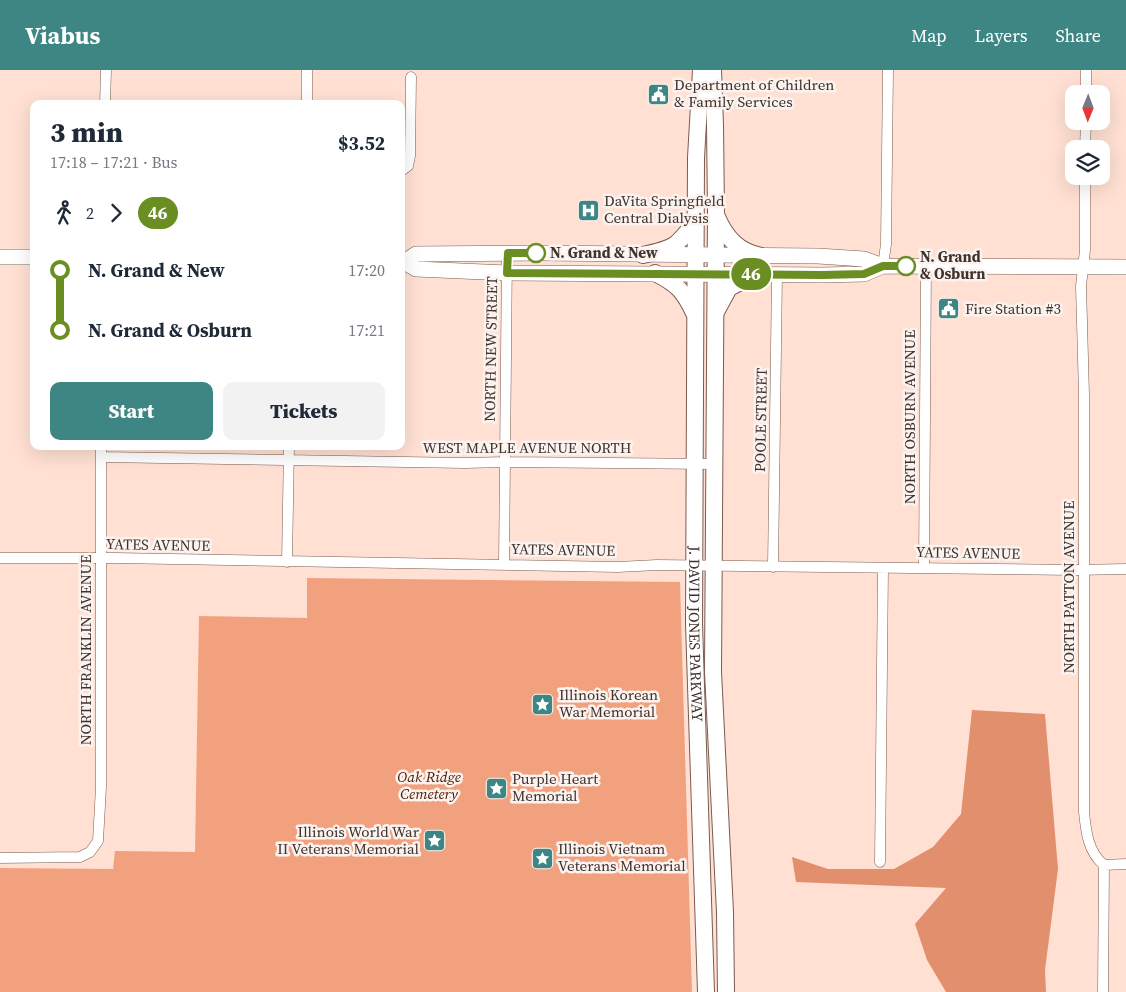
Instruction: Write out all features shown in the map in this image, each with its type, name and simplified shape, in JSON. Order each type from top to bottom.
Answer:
[{"type":"main road","name":"J. DAVID JONES PARKWAY","points":[[701,70],[697,128],[694,566],[695,706],[703,867],[706,992]]},
{"type":"main road","name":"J. DAVID JONES PARKWAY","points":[[713,70],[716,213],[713,464],[714,714],[725,912],[726,992]]},
{"type":"main road","points":[[716,213],[724,233],[733,243],[751,254],[761,256]]},
{"type":"main road","points":[[643,255],[672,247],[683,238],[696,221]]},
{"type":"main road","points":[[405,261],[416,254],[508,253],[840,257],[864,259],[883,266],[1126,267]]},
{"type":"main road","points":[[0,257],[30,257]]},
{"type":"main road","points":[[405,263],[416,269],[507,273],[777,275],[864,274],[883,266]]},
{"type":"main road","points":[[655,274],[672,283],[684,293],[696,317]]},
{"type":"main road","points":[[714,316],[729,288],[754,274]]},
{"type":"street","points":[[106,70],[106,100]]},
{"type":"street","points":[[307,70],[307,100]]},
{"type":"street","points":[[883,266],[886,244],[888,70]]},
{"type":"street","points":[[1086,70],[1086,85]]},
{"type":"street","points":[[405,168],[408,166],[410,156],[411,76]]},
{"type":"street","name":"NORTH PATTON AVENUE","points":[[1085,185],[1085,250],[1081,286],[1084,405],[1084,812],[1086,832],[1090,845],[1097,858],[1104,864]]},
{"type":"street","name":"NORTH NEW STREET","points":[[504,564],[508,253]]},
{"type":"street","name":"NORTH OSBURN AVENUE","points":[[924,568],[926,266]]},
{"type":"street","name":"POOLE STREET","points":[[772,567],[777,275]]},
{"type":"street","name":"NORTH FRANKLIN AVENUE","points":[[0,858],[80,857],[90,852],[98,841],[100,814],[101,450]]},
{"type":"street","points":[[287,562],[289,450]]},
{"type":"street","name":"WEST MAPLE AVENUE NORTH","points":[[101,457],[465,464],[505,462],[713,464]]},
{"type":"street","name":"YATES AVENUE","points":[[0,558],[618,567],[682,565],[713,567],[1084,570],[1126,568]]},
{"type":"street","points":[[880,862],[883,568]]},
{"type":"street","points":[[1103,992],[1104,864],[1126,864]]},
{"type":"green space","name":"Oak Ridge Cemetery","points":[[307,578],[680,582],[692,992],[0,992],[0,868],[113,869],[115,851],[195,852],[199,616],[307,618]]},
{"type":"shaded area","points":[[972,710],[1045,714],[1058,869],[1045,970],[1046,992],[946,992],[927,960],[915,924],[946,888],[796,882],[792,857],[828,869],[894,869],[933,847],[961,814]]},
{"type":"bus line","name":"46","points":[[536,253],[508,253],[507,273],[822,275],[864,274],[883,266],[906,266]]},
{"type":"place","name":"Department of Children & Family Services","points":[[658,94]]},
{"type":"place","name":"DaVita Springfield Central Dialysis","points":[[588,210]]},
{"type":"place","name":"N. Grand & New","points":[[536,253]]},
{"type":"place","name":"N. Grand & Osburn","points":[[906,266]]},
{"type":"place","name":"Fire Station #3","points":[[949,309]]},
{"type":"place","name":"Illinois Korean War Memorial","points":[[543,704]]},
{"type":"place","name":"Purple Heart Memorial","points":[[496,788]]},
{"type":"place","name":"Illinois World War II Veterans Memorial","points":[[435,841]]},
{"type":"place","name":"Illinois Vietnam Veterans Memorial","points":[[542,858]]}]
